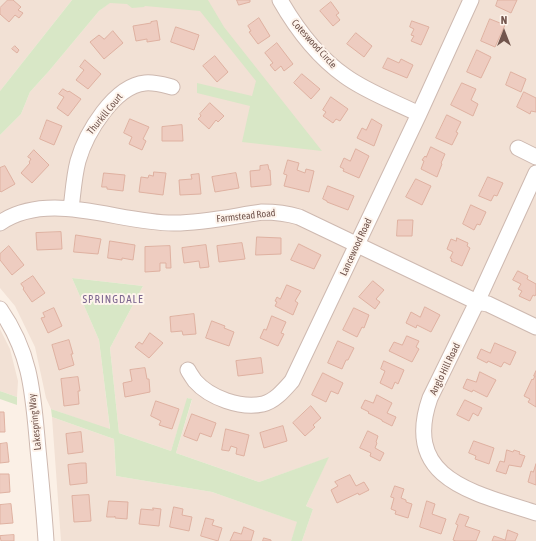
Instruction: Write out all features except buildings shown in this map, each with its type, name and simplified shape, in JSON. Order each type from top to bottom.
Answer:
[{"type":"street","name":"Coteswood Circle","points":[[280,0],[295,24],[330,64],[362,87],[419,114]]},
{"type":"street","name":"Lancewood Road","points":[[188,370],[196,382],[207,391],[220,398],[242,405],[264,404],[284,391],[292,381],[358,244],[471,0]]},
{"type":"street","name":"Thurkill Court","points":[[71,209],[78,162],[83,146],[89,133],[115,98],[134,86],[146,83],[172,87]]},
{"type":"street","points":[[518,148],[536,157]]},
{"type":"street","name":"Anglo Hill Road","points":[[536,173],[477,302],[430,398],[425,412],[424,426],[428,451],[432,463],[443,474],[455,483],[472,491],[536,513]]},
{"type":"street","name":"Farmstead Road","points":[[0,223],[21,213],[37,209],[52,208],[71,209],[175,224],[275,212],[299,217],[477,302],[488,304],[536,326]]},
{"type":"street","name":"Farmstead Road","points":[[477,302],[488,313],[536,335]]},
{"type":"street","name":"Lakespring Way","points":[[0,309],[9,322],[21,346],[29,372],[34,402],[46,541]]},
{"type":"shaded area","points":[[0,0],[72,0],[0,91]]},
{"type":"shaded area","points":[[113,0],[536,0],[536,541],[302,541],[313,509],[306,506],[328,458],[259,482],[176,453],[192,400],[188,398],[171,451],[119,433],[110,348],[143,286],[72,278],[99,340],[110,430],[51,409],[46,398],[35,347],[15,306],[0,288],[0,135],[21,114],[30,92],[99,11]]},
{"type":"shaded area","points":[[0,329],[10,349],[18,381],[17,397],[0,391]]},
{"type":"shaded area","points":[[52,417],[114,439],[116,476],[212,492],[298,522],[291,541],[61,541]]},
{"type":"green space","points":[[72,0],[208,0],[224,27],[322,151],[242,142],[250,106],[197,93],[197,83],[252,96],[256,81],[200,11],[145,6],[132,8],[127,4],[110,3],[99,11],[30,92],[21,114],[0,135],[0,91]]},
{"type":"green space","points":[[72,278],[143,286],[110,348],[119,433],[171,451],[187,398],[192,399],[176,453],[259,482],[329,457],[306,506],[313,509],[302,541],[291,541],[297,522],[212,492],[116,476],[114,439],[52,417],[51,409],[110,429],[99,340]]},
{"type":"green space","points":[[0,391],[17,397],[17,405],[0,399]]},
{"type":"district","name":"SPRINGDALE","points":[[113,300]]}]
